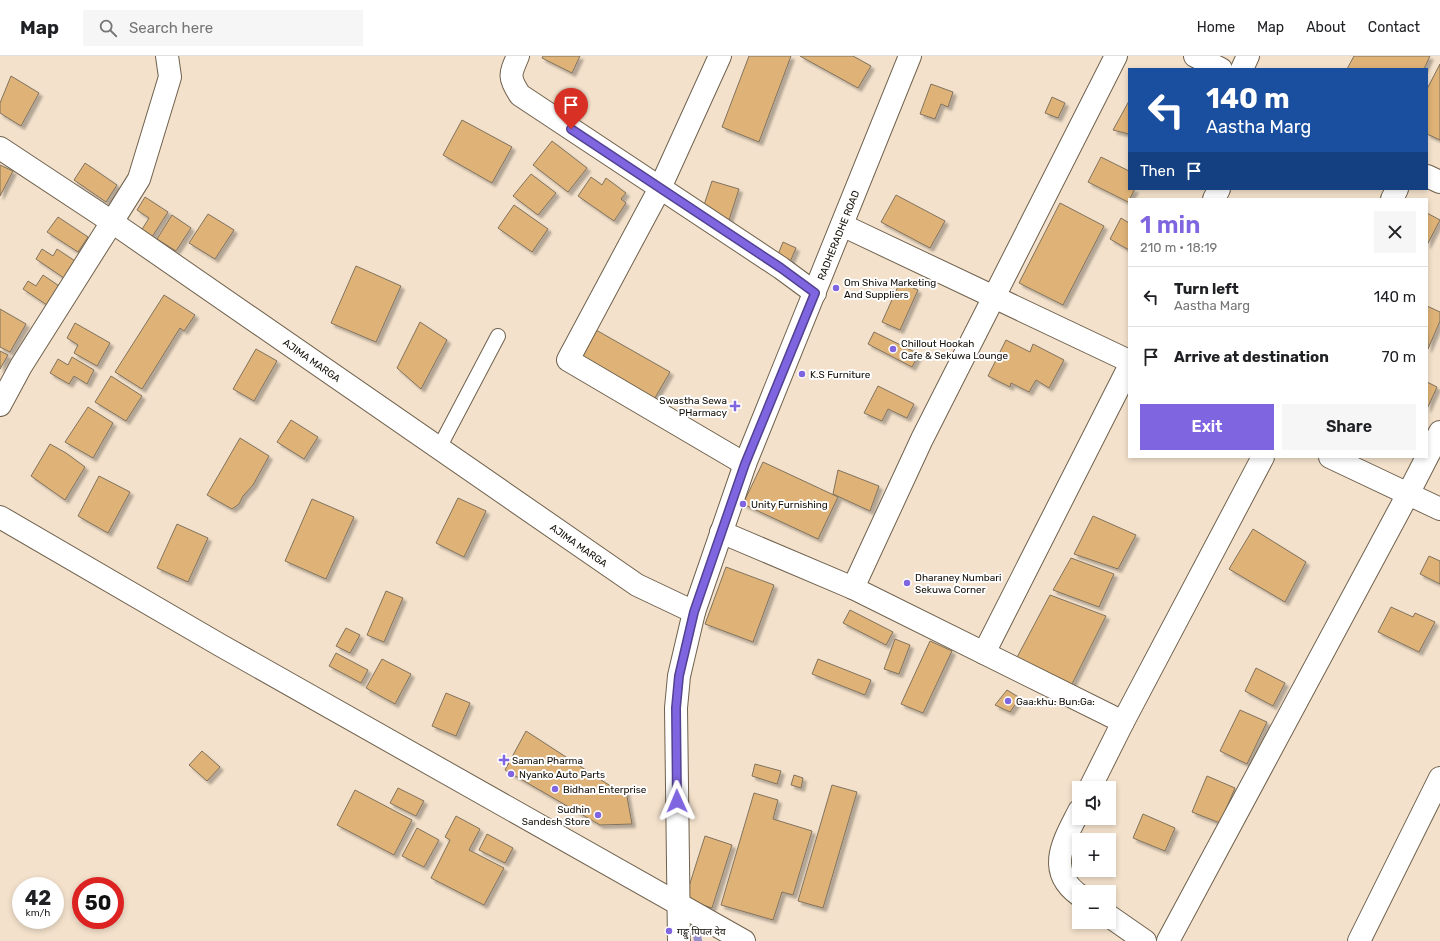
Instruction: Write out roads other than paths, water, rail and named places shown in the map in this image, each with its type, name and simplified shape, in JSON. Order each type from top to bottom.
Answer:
[{"type":"street","points":[[0,405],[21,366],[139,179],[170,77],[167,56]]},
{"type":"street","points":[[518,56],[512,70],[512,82],[520,95],[781,268],[815,293]]},
{"type":"street","points":[[720,56],[660,188],[568,360],[745,464]]},
{"type":"street","name":"RADHERADHE ROAD","points":[[679,941],[676,708],[679,676],[694,612],[745,464],[910,56]]},
{"type":"street","points":[[854,588],[922,439],[1116,56]]},
{"type":"street","points":[[1196,56],[1219,68]]},
{"type":"street","points":[[1242,68],[1248,56]]},
{"type":"street","name":"AJIMA MARGA","points":[[0,148],[112,222],[637,585],[694,612]]},
{"type":"street","points":[[1428,176],[1440,182]]},
{"type":"street","points":[[842,224],[1128,361]]},
{"type":"street","points":[[984,652],[1128,369]]},
{"type":"street","points":[[1428,455],[1440,432]]},
{"type":"street","points":[[1094,781],[1262,458]]},
{"type":"street","points":[[1332,458],[1440,510]]},
{"type":"street","points":[[1168,941],[1427,458]]},
{"type":"street","points":[[0,517],[220,645],[744,941]]},
{"type":"street","points":[[721,532],[854,588],[1124,722]]},
{"type":"street","points":[[1367,938],[1440,778]]},
{"type":"street","points":[[1072,825],[1062,844],[1060,858],[1062,875],[1072,890]]},
{"type":"street","points":[[1116,921],[1145,941]]},
{"type":"lane","points":[[440,448],[498,336]]},
{"type":"waterway","points":[[695,924],[698,941]]},
{"type":"place","name":"Om Shiva Marketing And Suppliers","points":[[836,288]]},
{"type":"place","name":"Chillout Hookah Cafe & Sekuwa Lounge","points":[[893,349]]},
{"type":"place","name":"K.S Furniture","points":[[802,374]]},
{"type":"place","name":"Swastha Sewa PHarmacy","points":[[735,406]]},
{"type":"place","name":"Unity Furnishing","points":[[743,504]]},
{"type":"place","name":"Dharaney Numbari Sekuwa Corner","points":[[907,583]]},
{"type":"place","name":"Gaa:khu: Bun:Ga:","points":[[1008,701]]},
{"type":"place","name":"Saman Pharma","points":[[504,760]]},
{"type":"place","name":"Nyanko Auto Parts","points":[[511,774]]},
{"type":"place","name":"Bidhan Enterprise","points":[[555,789]]},
{"type":"place","name":"Sudhin Sandesh Store","points":[[598,815]]},
{"type":"place","name":"गङ्खु पिपल देव","points":[[669,931]]}]
